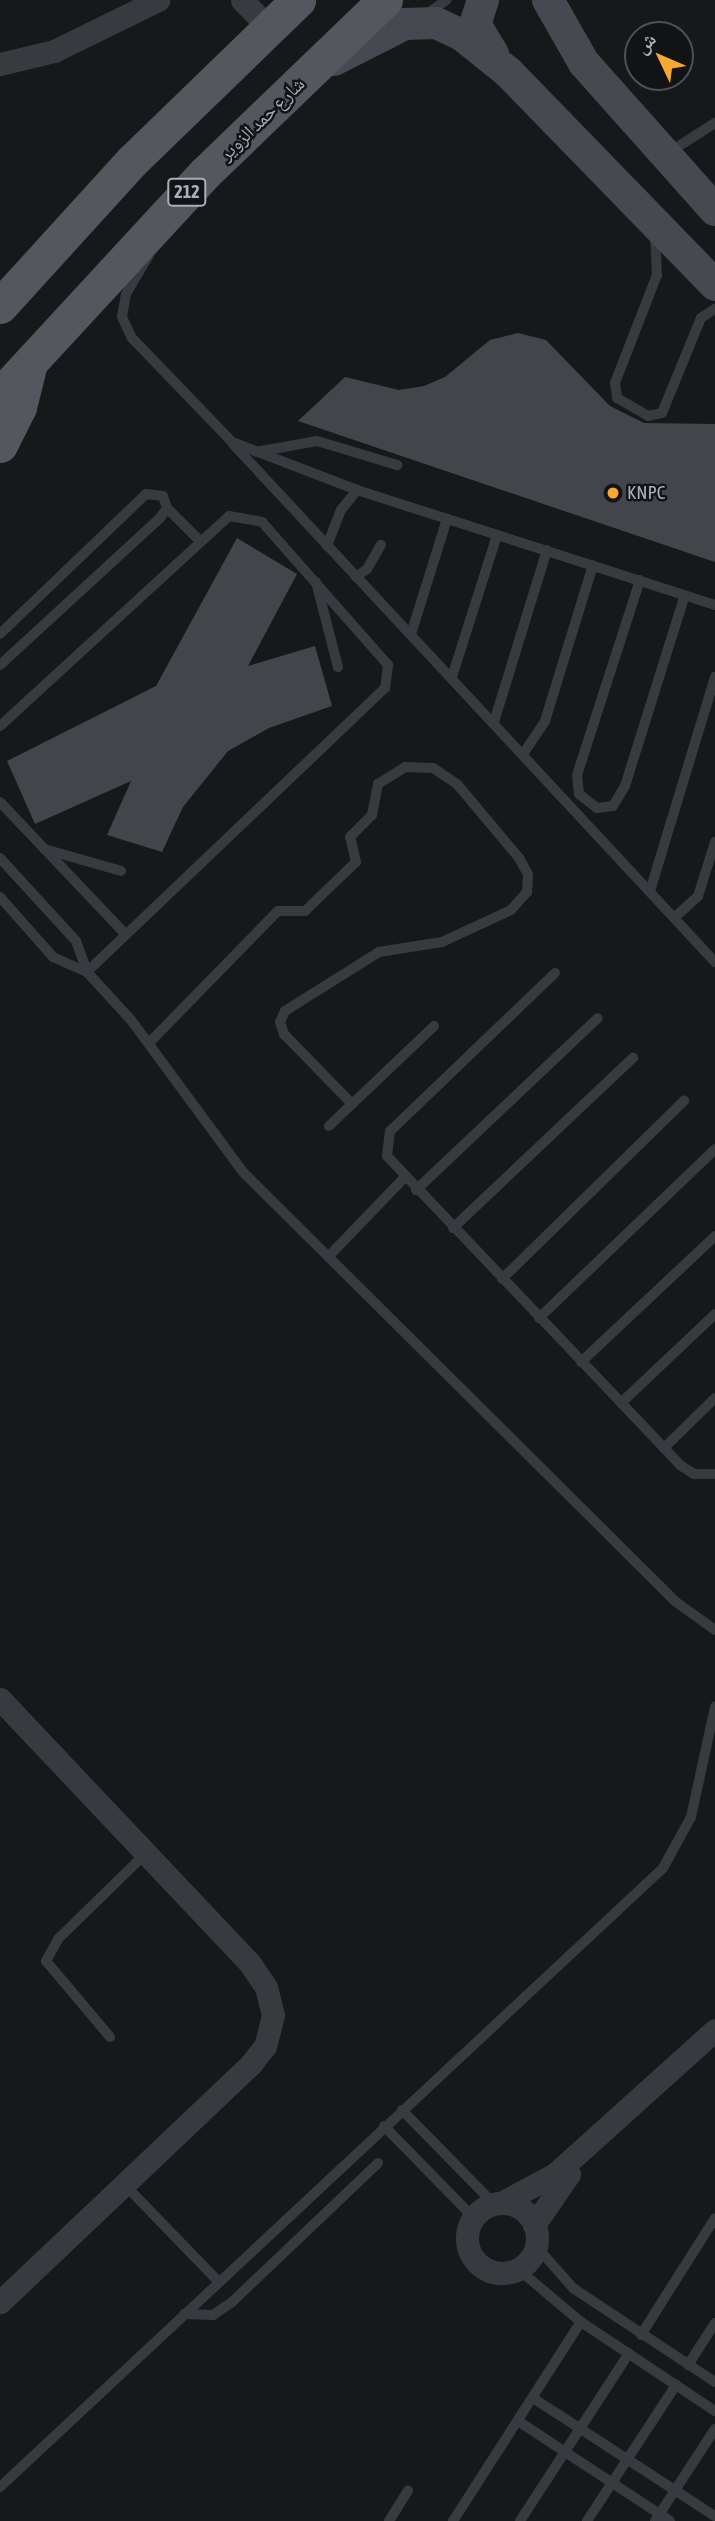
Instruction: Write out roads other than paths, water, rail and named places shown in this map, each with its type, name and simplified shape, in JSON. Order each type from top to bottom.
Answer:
[{"type":"main road","points":[[0,306],[133,160],[298,0]]},
{"type":"main road","name":"شارع حمد الزوير","points":[[0,395],[205,173],[385,0]]},
{"type":"main road","points":[[483,0],[476,29],[508,72]]},
{"type":"main road","points":[[524,0],[715,209]]},
{"type":"main road","points":[[548,0],[584,63]]},
{"type":"main road","points":[[306,77],[372,37],[412,23],[436,23],[462,35],[508,72],[715,285]]},
{"type":"main road","points":[[0,284],[57,244]]},
{"type":"main road","points":[[0,445],[19,407],[30,362]]},
{"type":"street","points":[[0,64],[54,51],[158,0]]},
{"type":"street","points":[[242,0],[269,29]]},
{"type":"street","points":[[0,1699],[249,1962],[270,1997],[272,2025],[251,2064],[0,2302]]},
{"type":"street","points":[[602,2134],[535,2236],[518,2269],[496,2273],[477,2263],[467,2244],[474,2218],[498,2204],[534,2190],[602,2134],[715,2030]]},
{"type":"street","points":[[498,2204],[518,2207],[535,2236]]},
{"type":"lane","points":[[412,23],[446,0]]},
{"type":"lane","points":[[665,155],[715,123]]},
{"type":"lane","points":[[205,173],[126,294],[122,317],[143,352],[232,442],[715,962]]},
{"type":"lane","points":[[648,216],[659,266],[615,383],[617,398],[648,415],[669,407],[701,318],[715,309]]},
{"type":"lane","points":[[256,452],[317,441],[397,465]]},
{"type":"lane","points":[[232,442],[357,490],[715,605]]},
{"type":"lane","points":[[327,546],[341,510],[357,490]]},
{"type":"lane","points":[[0,634],[146,494],[163,496],[167,508],[198,540]]},
{"type":"lane","points":[[0,665],[167,508]]},
{"type":"lane","points":[[0,726],[198,540],[229,516],[254,517],[386,659],[388,683],[87,972]]},
{"type":"lane","points":[[411,634],[447,519]]},
{"type":"lane","points":[[452,677],[497,535]]},
{"type":"lane","points":[[356,577],[367,569],[381,545]]},
{"type":"lane","points":[[494,722],[547,550]]},
{"type":"lane","points":[[523,754],[545,721],[593,565]]},
{"type":"lane","points":[[640,580],[577,775],[579,794],[597,808],[613,806],[625,786],[685,595]]},
{"type":"lane","points":[[316,582],[338,667]]},
{"type":"lane","points":[[650,891],[715,677]]},
{"type":"lane","points":[[150,1042],[278,911],[305,911],[356,862],[358,855],[350,837],[372,815],[378,784],[405,767],[433,768],[457,784],[519,858],[528,874],[527,891],[511,910],[442,943],[379,952],[285,1011],[280,1022],[284,1034],[352,1104]]},
{"type":"lane","points":[[0,802],[126,935]]},
{"type":"lane","points":[[675,917],[698,896],[715,842]]},
{"type":"lane","points":[[44,849],[121,871]]},
{"type":"lane","points":[[0,858],[76,941],[87,972],[150,1042],[226,1153],[676,1602],[715,1630]]},
{"type":"lane","points":[[0,897],[53,957],[87,972]]},
{"type":"lane","points":[[555,974],[390,1130],[387,1156],[404,1178],[686,1470],[715,1474]]},
{"type":"lane","points":[[416,1190],[597,1018]]},
{"type":"lane","points":[[329,1126],[434,1026]]},
{"type":"lane","points":[[453,1228],[633,1058]]},
{"type":"lane","points":[[502,1279],[684,1101]]},
{"type":"lane","points":[[539,1318],[715,1149]]},
{"type":"lane","points":[[328,1257],[404,1178]]},
{"type":"lane","points":[[581,1362],[715,1236]]},
{"type":"lane","points":[[621,1403],[715,1314]]},
{"type":"lane","points":[[664,1448],[715,1398]]},
{"type":"lane","points":[[0,2487],[674,1855],[691,1817],[715,1707]]},
{"type":"lane","points":[[110,2038],[46,1961],[58,1940],[146,1853]]},
{"type":"lane","points":[[401,2110],[498,2204]]},
{"type":"lane","points":[[384,2126],[474,2218]]},
{"type":"lane","points":[[184,2314],[213,2315],[231,2303],[378,2163]]},
{"type":"lane","points":[[124,2184],[219,2282]]},
{"type":"lane","points":[[641,2334],[715,2218]]},
{"type":"lane","points":[[535,2236],[560,2278],[715,2382]]},
{"type":"lane","points":[[518,2269],[581,2322],[715,2411]]},
{"type":"lane","points":[[453,2521],[581,2322]]},
{"type":"lane","points":[[688,2365],[715,2323]]},
{"type":"lane","points":[[520,2521],[629,2353]]},
{"type":"lane","points":[[587,2521],[676,2385]]},
{"type":"lane","points":[[533,2398],[715,2516]]},
{"type":"lane","points":[[518,2421],[612,2483],[657,2517],[670,2521]]},
{"type":"lane","points":[[657,2517],[715,2429]]},
{"type":"lane","points":[[389,2521],[408,2490]]},
{"type":"place","name":"KNPC","points":[[613,493]]}]
